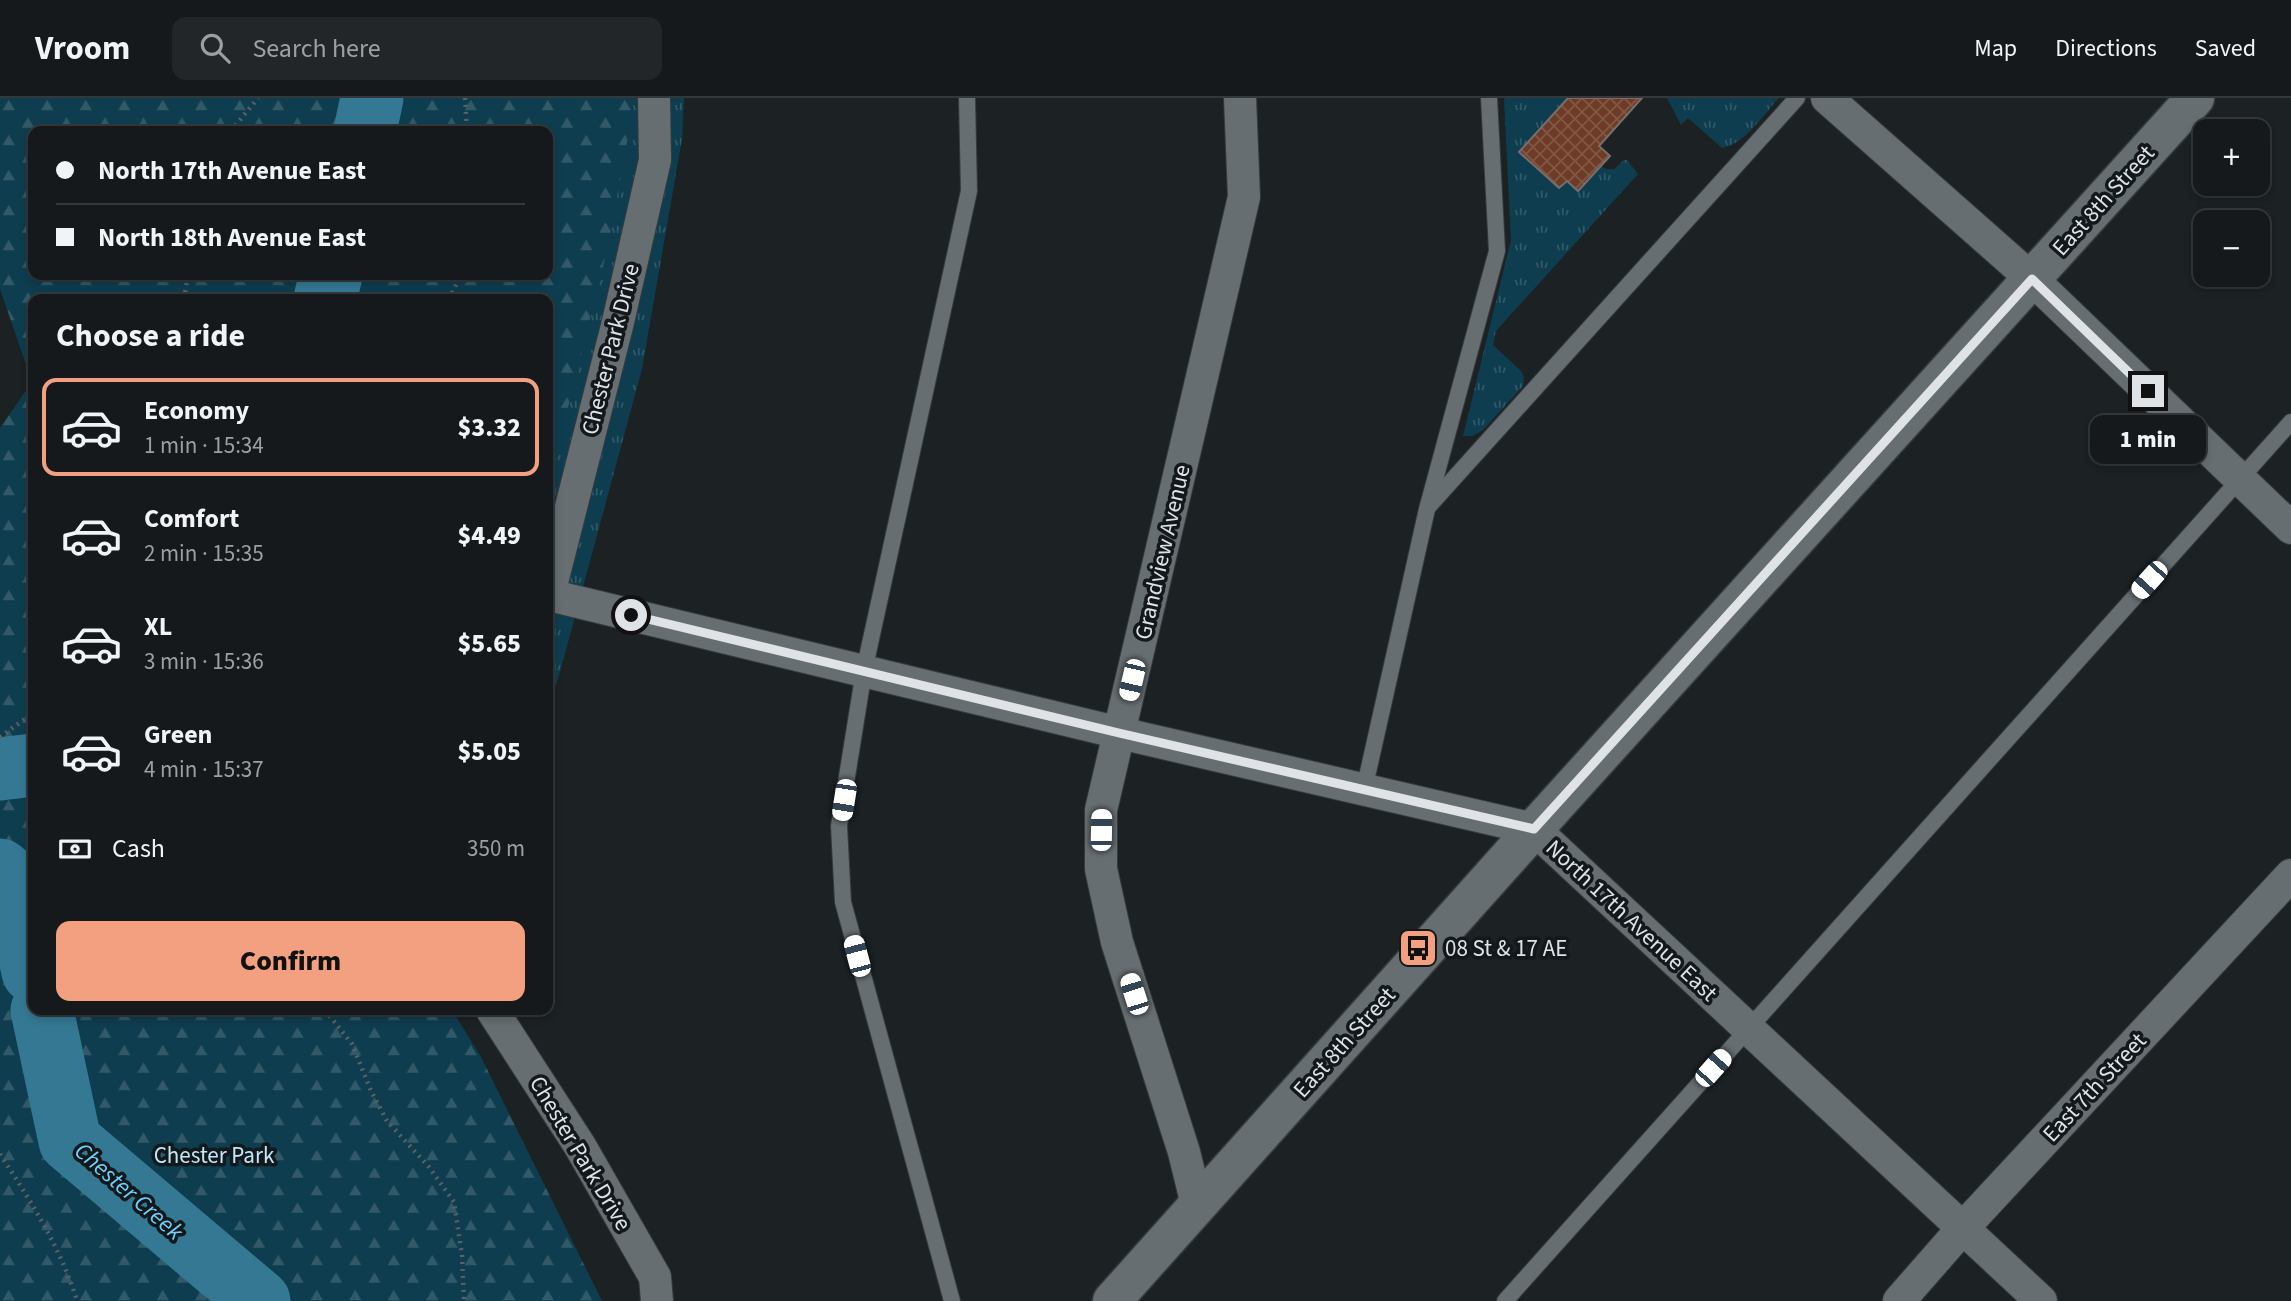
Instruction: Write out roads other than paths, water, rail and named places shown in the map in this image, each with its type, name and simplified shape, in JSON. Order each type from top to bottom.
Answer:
[{"type":"street","name":"Chester Park Drive","points":[[553,576],[618,322],[655,160],[654,98]]},
{"type":"street","name":"Grandview Avenue","points":[[1197,1205],[1184,1152],[1117,942],[1101,869],[1101,810],[1244,197],[1240,98]]},
{"type":"street","points":[[1828,98],[2032,279],[2291,528]]},
{"type":"street","name":"East 8th Street","points":[[1112,1301],[1534,829],[2195,98]]},
{"type":"street","name":"North 17th Avenue East","points":[[553,597],[1534,829],[2041,1301]]},
{"type":"street","name":"East 7th Street","points":[[1899,1301],[1962,1229],[2291,875]]},
{"type":"street","name":"Chester Park Drive","points":[[495,1015],[580,1146],[655,1277],[657,1301]]},
{"type":"lane","points":[[952,1301],[843,902],[839,826],[864,671],[969,191],[967,98]]},
{"type":"lane","points":[[1364,790],[1427,509],[1497,251],[1489,98]]},
{"type":"lane","points":[[1427,509],[1797,98]]},
{"type":"lane","points":[[1505,1301],[2291,422]]},
{"type":"waterway","name":"Chester Creek","points":[[366,126],[372,98]]},
{"type":"waterway","name":"Chester Creek","points":[[326,294],[330,280]]},
{"type":"waterway","name":"Chester Creek","points":[[0,769],[28,766]]},
{"type":"waterway","name":"Chester Creek","points":[[0,870],[14,882],[28,948]]},
{"type":"waterway","name":"Chester Creek","points":[[43,1015],[70,1141],[259,1301]]},
{"type":"place","name":"08 St & 17 AE","points":[[1418,948]]},
{"type":"park label","name":"Chester Park","points":[[214,1155]]}]
